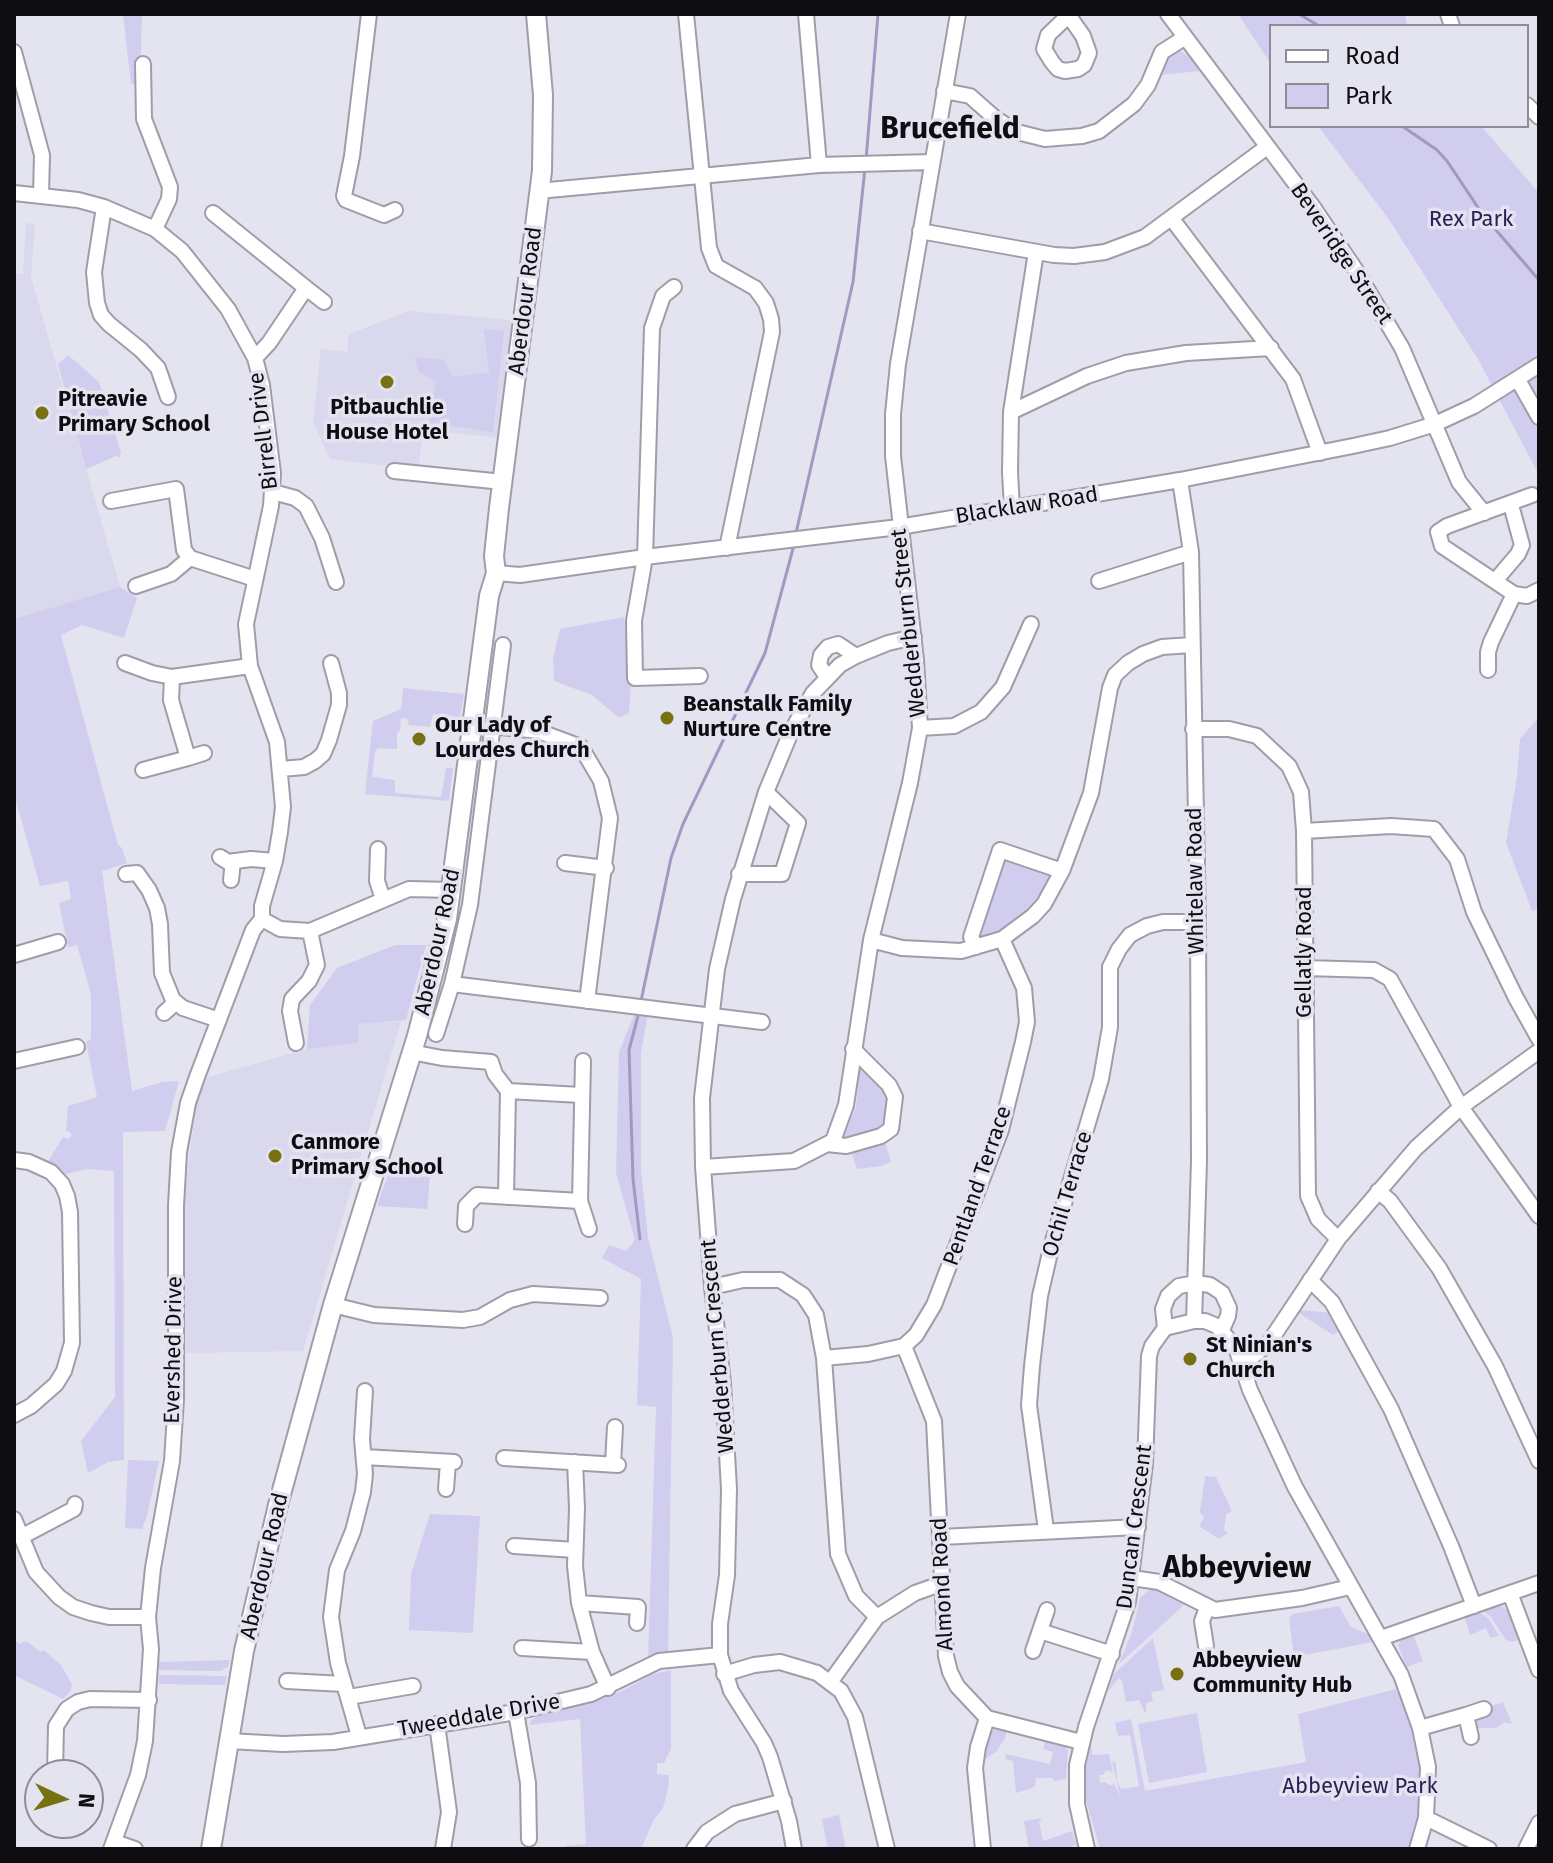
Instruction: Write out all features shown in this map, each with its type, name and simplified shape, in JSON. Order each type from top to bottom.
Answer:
[{"type":"main road","name":"Aberdour Road","points":[[211,1849],[244,1651],[278,1505],[333,1305],[440,952],[452,890],[489,673],[489,596],[496,573],[494,556],[538,191],[544,120],[536,14]]},
{"type":"street","points":[[369,14],[352,156],[343,191],[346,200],[389,218]]},
{"type":"street","points":[[686,14],[709,248],[716,266],[755,288],[766,303],[772,332],[727,548]]},
{"type":"street","points":[[806,14],[819,165]]},
{"type":"street","name":"Wedderburn Street","points":[[827,1144],[833,1141],[846,1105],[871,940],[910,783],[920,728],[914,637],[899,527],[893,414],[898,364],[958,14]]},
{"type":"street","name":"Beveridge Street","points":[[1168,14],[1313,207],[1379,306],[1402,348],[1459,482],[1484,513]]},
{"type":"street","points":[[944,91],[970,96],[996,119],[1017,132],[1045,139],[1082,136],[1099,131],[1134,104],[1148,85],[1162,52],[1184,38]]},
{"type":"street","points":[[14,52],[42,155],[41,195]]},
{"type":"street","points":[[143,64],[144,119],[170,187],[169,199],[155,229]]},
{"type":"street","points":[[920,231],[1036,252],[1090,255],[1145,237],[1267,147]]},
{"type":"street","points":[[538,191],[819,165],[932,162]]},
{"type":"street","name":"Birrell Drive","points":[[14,193],[78,200],[104,207],[155,229],[182,251],[213,289],[240,326],[255,358],[264,397],[273,492],[246,624],[250,666],[277,742],[281,769],[283,807],[275,861]]},
{"type":"street","points":[[104,207],[94,272],[101,315],[158,368],[168,397]]},
{"type":"street","points":[[213,213],[231,232],[324,302]]},
{"type":"street","points":[[1172,219],[1293,379],[1320,453]]},
{"type":"street","points":[[1012,509],[1011,412],[1036,252]]},
{"type":"street","points":[[674,287],[663,296],[652,328],[645,557],[634,621],[635,678],[700,676]]},
{"type":"street","points":[[255,358],[269,343],[306,288]]},
{"type":"street","points":[[1011,412],[1087,376],[1126,363],[1186,353],[1271,348]]},
{"type":"street","name":"Blacklaw Road","points":[[496,573],[520,575],[899,527],[1320,453],[1390,438],[1435,424],[1474,406],[1539,365]]},
{"type":"street","points":[[1518,380],[1539,417]]},
{"type":"street","points":[[394,471],[503,482]]},
{"type":"street","name":"Whitelaw Road","points":[[1180,480],[1191,552],[1198,922],[1199,1146],[1194,1321]]},
{"type":"street","points":[[111,501],[182,488],[184,550],[190,558],[255,579]]},
{"type":"street","points":[[273,492],[295,498],[306,506],[322,538],[335,578],[318,578]]},
{"type":"street","points":[[1532,495],[1438,532],[1442,546],[1514,594],[1527,596],[1539,590]]},
{"type":"street","points":[[1495,581],[1522,545],[1511,505]]},
{"type":"street","points":[[1099,581],[1191,552]]},
{"type":"street","points":[[136,586],[171,574],[190,558]]},
{"type":"street","points":[[1488,670],[1491,642],[1514,594]]},
{"type":"street","points":[[920,728],[954,726],[981,712],[1003,687],[1031,624]]},
{"type":"street","name":"Wedderburn Crescent","points":[[794,1849],[784,1801],[764,1743],[731,1691],[720,1655],[720,1624],[727,1575],[729,1489],[723,1383],[703,1167],[702,1098],[710,1017],[717,969],[739,874],[766,792],[791,732],[813,693],[827,677],[856,656],[914,637]]},
{"type":"street","name":"Wedderburn Crescent","points":[[827,677],[819,665],[821,655],[828,647],[838,644],[856,656]]},
{"type":"street","name":"Aberdour Road","points":[[436,1034],[452,984],[470,905],[492,726],[489,673],[503,645]]},
{"type":"street","points":[[871,940],[902,948],[961,951],[1002,939],[1033,916],[1044,904],[1062,871],[1091,793],[1115,675],[1143,654],[1162,647],[1192,645]]},
{"type":"street","points":[[125,663],[172,677],[250,666]]},
{"type":"street","points":[[281,769],[304,767],[315,761],[340,730],[339,693],[331,663]]},
{"type":"street","points":[[172,677],[171,700],[188,758]]},
{"type":"street","points":[[492,726],[538,731],[581,747],[601,781],[610,818],[587,1001]]},
{"type":"street","name":"Gellatly Road","points":[[1193,729],[1244,731],[1257,736],[1270,745],[1296,778],[1301,792],[1308,1196],[1318,1219],[1338,1239]]},
{"type":"street","points":[[143,770],[204,753]]},
{"type":"street","points":[[739,874],[782,874],[786,862],[798,823],[766,792]]},
{"type":"street","points":[[1304,831],[1391,826],[1434,829],[1457,859],[1474,912],[1539,1039]]},
{"type":"street","points":[[378,849],[377,881],[383,899]]},
{"type":"street","points":[[976,947],[971,937],[1000,850],[1062,871]]},
{"type":"street","points":[[143,858],[132,873],[149,890],[157,908],[166,987],[183,1008],[219,1020]]},
{"type":"street","points":[[231,880],[226,859],[275,861]]},
{"type":"street","name":"Evershed Drive","points":[[113,1845],[138,1775],[145,1741],[151,1630],[148,1617],[153,1568],[172,1461],[179,1152],[188,1103],[253,930],[262,919],[262,906],[275,861]]},
{"type":"street","points":[[565,863],[606,868]]},
{"type":"street","points":[[262,919],[280,929],[310,931],[409,889],[452,890]]},
{"type":"street","name":"Ochil Terrace","points":[[1046,1530],[1029,1405],[1032,1366],[1040,1296],[1052,1244],[1101,1079],[1110,1027],[1110,967],[1130,935],[1147,926],[1163,922],[1198,922]]},
{"type":"street","points":[[296,1043],[290,1011],[292,999],[309,981],[317,965],[310,931]]},
{"type":"street","name":"Pentland Terrace","points":[[904,1346],[927,1321],[952,1262],[1001,1130],[1023,1042],[1027,1022],[1024,988],[1002,939]]},
{"type":"street","points":[[14,955],[58,942]]},
{"type":"street","points":[[1305,968],[1374,970],[1390,979],[1461,1107],[1539,1216]]},
{"type":"street","points":[[452,984],[762,1022]]},
{"type":"street","points":[[164,1013],[176,1002]]},
{"type":"street","points":[[14,1061],[77,1047]]},
{"type":"street","points":[[703,1167],[794,1161],[827,1144],[846,1146],[881,1136],[891,1129],[895,1097],[889,1085],[853,1049]]},
{"type":"street","points":[[1240,1359],[1253,1356],[1268,1344],[1338,1239],[1416,1148],[1461,1107],[1539,1051]]},
{"type":"street","points":[[411,1052],[491,1062],[495,1074],[508,1091],[506,1197]]},
{"type":"street","points":[[583,1061],[580,1201],[589,1229]]},
{"type":"street","points":[[508,1091],[581,1095]]},
{"type":"street","points":[[14,1160],[29,1162],[51,1172],[62,1184],[67,1196],[70,1212],[72,1343],[64,1371],[56,1384],[31,1406],[14,1415]]},
{"type":"street","points":[[1378,1191],[1390,1201],[1439,1268],[1495,1366],[1539,1461]]},
{"type":"street","points":[[465,1224],[466,1206],[477,1195],[580,1201]]},
{"type":"street","points":[[712,1287],[743,1280],[780,1280],[803,1295],[816,1315],[824,1358],[838,1554],[856,1596],[877,1617]]},
{"type":"street","points":[[1310,1280],[1332,1302],[1391,1409],[1474,1606]]},
{"type":"street","points":[[1222,1330],[1229,1308],[1222,1293],[1210,1285],[1196,1283],[1179,1286],[1168,1296],[1163,1309],[1165,1328],[1181,1322],[1205,1321],[1222,1330],[1231,1340],[1250,1390],[1295,1487],[1401,1675],[1420,1728],[1428,1767],[1426,1818],[1417,1849]]},
{"type":"street","points":[[333,1305],[374,1315],[463,1320],[480,1317],[510,1300],[533,1294],[600,1298]]},
{"type":"street","name":"Duncan Crescent","points":[[1087,1849],[1076,1787],[1081,1742],[1128,1602],[1148,1419],[1149,1356],[1165,1328]]},
{"type":"street","points":[[824,1358],[868,1354],[904,1346]]},
{"type":"street","name":"Almond Road","points":[[904,1346],[934,1421],[946,1656],[957,1686],[987,1718]]},
{"type":"street","points":[[359,1736],[334,1642],[332,1596],[337,1570],[361,1502],[365,1474],[362,1439],[365,1391]]},
{"type":"street","points":[[504,1458],[616,1465],[615,1427]]},
{"type":"street","points":[[364,1457],[451,1462],[446,1489]]},
{"type":"street","points":[[575,1462],[575,1550],[579,1603],[592,1652],[608,1688]]},
{"type":"street","points":[[21,1537],[74,1509],[75,1504]]},
{"type":"street","points":[[14,1519],[36,1572],[46,1586],[73,1607],[109,1617],[148,1617]]},
{"type":"street","points":[[941,1537],[1138,1527]]},
{"type":"street","points":[[514,1546],[575,1550]]},
{"type":"street","points":[[1132,1578],[1159,1582],[1207,1608],[1227,1610],[1350,1587]]},
{"type":"street","points":[[831,1681],[877,1617],[915,1593],[943,1583]]},
{"type":"street","points":[[1381,1638],[1539,1583]]},
{"type":"street","points":[[1510,1593],[1539,1670]]},
{"type":"street","points":[[579,1603],[638,1607],[637,1623]]},
{"type":"street","points":[[1206,1646],[1202,1621],[1207,1608]]},
{"type":"street","points":[[1033,1651],[1047,1610]]},
{"type":"street","points":[[1040,1631],[1112,1654]]},
{"type":"street","points":[[522,1648],[592,1652]]},
{"type":"street","name":"Tweeddale Drive","points":[[229,1741],[310,1744],[516,1712],[608,1688],[659,1661],[720,1655]]},
{"type":"street","points":[[724,1674],[754,1665],[780,1662],[805,1668],[831,1681],[846,1697],[855,1717],[887,1849]]},
{"type":"street","points":[[287,1681],[347,1691],[413,1686]]},
{"type":"street","points":[[52,1759],[50,1751],[58,1719],[78,1702],[90,1699],[149,1700]]},
{"type":"street","points":[[1420,1728],[1484,1709]]},
{"type":"street","points":[[516,1712],[528,1783],[529,1839]]},
{"type":"street","points":[[1466,1715],[1471,1737]]},
{"type":"street","points":[[983,1849],[975,1768],[987,1718],[1081,1742]]},
{"type":"street","points":[[437,1724],[449,1812],[443,1849]]},
{"type":"street","points":[[694,1849],[707,1832],[735,1814],[784,1801]]},
{"type":"street","points":[[1426,1818],[1489,1849]]},
{"type":"street","points":[[1526,1849],[1539,1823]]},
{"type":"street","points":[[113,1845],[135,1849]]},
{"type":"shaded area","name":"Pitreavie Primary School","points":[[26,223],[35,224],[31,277],[120,587],[14,619],[14,274],[23,274]]},
{"type":"shaded area","points":[[409,311],[512,320],[497,438],[424,429],[418,469],[330,459],[313,422],[321,349],[347,352],[349,334]]},
{"type":"shaded area","name":"Canmore Primary School","points":[[401,1021],[303,1351],[185,1353],[183,1206],[196,1106],[205,1078],[307,1049],[358,1043],[357,1024]]},
{"type":"green space","points":[[123,14],[142,14],[140,84],[131,84]]},
{"type":"green space","points":[[1238,14],[1405,14],[1407,24],[1269,24],[1269,61]]},
{"type":"green space","points":[[1180,51],[1190,57],[1200,71],[1159,75],[1169,54]]},
{"type":"green space","name":"Rex Park","points":[[1320,128],[1483,128],[1539,193],[1539,475],[1479,361],[1388,218]]},
{"type":"green space","points":[[484,329],[504,331],[493,432],[429,423],[436,382],[419,372],[415,357],[444,360],[453,377],[489,372]]},
{"type":"green space","points":[[68,355],[99,382],[121,452],[120,457],[86,469],[58,364]]},
{"type":"green space","points":[[120,587],[137,598],[124,638],[82,625],[61,635],[118,845],[127,863],[102,871],[132,1091],[162,1082],[179,1081],[165,1131],[123,1132],[124,1460],[108,1462],[88,1473],[81,1441],[115,1397],[114,1171],[87,1169],[62,1175],[47,1163],[63,1137],[69,1139],[72,1134],[66,1130],[68,1106],[97,1097],[86,1042],[91,1039],[91,994],[77,945],[68,947],[59,903],[71,899],[68,881],[40,886],[14,794],[14,619]]},
{"type":"green space","points":[[624,617],[631,686],[629,713],[619,718],[592,695],[554,681],[553,659],[560,629]]},
{"type":"green space","points":[[403,688],[464,694],[460,718],[433,714],[430,727],[408,725],[409,719],[401,718],[397,749],[378,748],[372,777],[395,780],[395,793],[441,797],[446,768],[453,768],[449,801],[365,794],[373,721],[401,709]]},
{"type":"green space","points":[[1539,717],[1539,909],[1532,911],[1506,843],[1520,739]]},
{"type":"green space","points":[[1002,860],[1050,876],[1040,897],[1020,916],[993,934],[979,937],[977,934]]},
{"type":"green space","points":[[395,945],[426,945],[406,1020],[358,1024],[358,1043],[307,1049],[310,1005],[337,968]]},
{"type":"green space","points":[[635,1012],[648,1013],[641,1053],[641,1169],[648,1238],[673,1338],[668,1654],[648,1661],[656,1407],[637,1405],[641,1279],[602,1258],[609,1245],[626,1251],[635,1240],[616,1173],[619,1052]]},
{"type":"green space","points":[[860,1063],[890,1092],[885,1126],[842,1141],[856,1107]]},
{"type":"green space","points":[[884,1139],[891,1162],[857,1169],[850,1149]]},
{"type":"green space","points":[[388,1175],[430,1177],[427,1209],[377,1206]]},
{"type":"green space","points":[[1301,1310],[1330,1313],[1340,1330],[1333,1335],[1299,1313]]},
{"type":"green space","points":[[128,1460],[159,1461],[142,1529],[125,1528]]},
{"type":"green space","points":[[1205,1476],[1216,1477],[1232,1511],[1226,1514],[1224,1530],[1228,1533],[1219,1539],[1199,1526],[1204,1518],[1200,1512]]},
{"type":"green space","points":[[430,1514],[480,1516],[473,1633],[409,1630],[411,1574]]},
{"type":"green space","points":[[1149,1590],[1156,1590],[1184,1605],[1119,1664],[1132,1632],[1140,1598]]},
{"type":"green space","points":[[1498,1604],[1509,1611],[1519,1640],[1506,1640],[1490,1616],[1481,1610]]},
{"type":"green space","points":[[1339,1606],[1351,1627],[1368,1634],[1373,1642],[1294,1657],[1289,1618],[1292,1614]]},
{"type":"green space","points":[[1477,1611],[1489,1619],[1499,1636],[1490,1638],[1486,1628],[1470,1635],[1464,1615]]},
{"type":"green space","points":[[1413,1634],[1423,1661],[1407,1667],[1398,1645],[1403,1637]]},
{"type":"green space","points":[[1153,1638],[1164,1690],[1151,1692],[1153,1701],[1146,1703],[1146,1714],[1139,1700],[1126,1702],[1119,1678],[1108,1691],[1114,1674]]},
{"type":"green space","points":[[14,1639],[19,1644],[27,1641],[40,1652],[44,1650],[61,1665],[72,1684],[71,1691],[63,1699],[14,1675]]},
{"type":"green space","points":[[230,1660],[228,1667],[220,1671],[159,1670],[159,1662]]},
{"type":"green space","points":[[671,1670],[671,1749],[664,1763],[657,1763],[657,1774],[669,1775],[668,1789],[663,1808],[653,1821],[641,1849],[565,1849],[566,1846],[586,1844],[580,1719],[529,1725],[538,1715],[620,1692],[653,1674]]},
{"type":"green space","points":[[159,1675],[227,1676],[225,1685],[159,1684]]},
{"type":"green space","name":"Abbeyview Park","points":[[1396,1689],[1408,1718],[1419,1764],[1419,1809],[1408,1849],[1100,1849],[1086,1800],[1086,1767],[1091,1745],[1092,1755],[1109,1754],[1113,1772],[1106,1770],[1099,1775],[1100,1783],[1111,1786],[1114,1783],[1120,1796],[1112,1761],[1116,1763],[1117,1781],[1121,1789],[1139,1786],[1130,1735],[1118,1736],[1115,1723],[1131,1719],[1145,1791],[1306,1762],[1298,1714]]},
{"type":"green space","points":[[1503,1702],[1512,1724],[1504,1722],[1496,1728],[1478,1728],[1477,1719],[1492,1714],[1491,1706]]},
{"type":"green space","points":[[1197,1713],[1207,1772],[1149,1783],[1138,1724]]},
{"type":"green space","points":[[995,1729],[1007,1731],[1005,1738],[996,1752],[984,1760],[988,1736]]},
{"type":"green space","points":[[1045,1740],[1063,1745],[1068,1750],[1066,1779],[1036,1778],[1035,1786],[1016,1793],[1013,1761],[1005,1759],[1006,1754],[1050,1764],[1053,1752],[1043,1749]]},
{"type":"green space","points":[[839,1815],[846,1849],[828,1849],[822,1819]]},
{"type":"green space","points":[[1042,1818],[1039,1822],[1043,1841],[1072,1831],[1076,1845],[1064,1849],[1029,1849],[1024,1821]]},
{"type":"waterway","points":[[866,160],[878,14]]},
{"type":"waterway","points":[[1299,14],[1316,24]]},
{"type":"waterway","points":[[1405,128],[1437,150],[1447,161],[1483,215],[1539,280]]},
{"type":"waterway","points":[[796,533],[853,282],[865,168]]},
{"type":"waterway","points":[[641,1001],[671,858],[683,824],[765,653],[794,545]]},
{"type":"waterway","points":[[639,1012],[629,1050],[633,1179],[640,1239]]},
{"type":"place","name":"Pitbauchlie House Hotel","points":[[387,382]]},
{"type":"place","name":"Pitreavie Primary School","points":[[42,413]]},
{"type":"place","name":"Beanstalk Family Nurture Centre","points":[[667,718]]},
{"type":"place","name":"Our Lady of Lourdes Church","points":[[419,739]]},
{"type":"place","name":"Canmore Primary School","points":[[275,1156]]},
{"type":"place","name":"St Ninian's Church","points":[[1190,1359]]},
{"type":"place","name":"Abbeyview Community Hub","points":[[1177,1674]]},
{"type":"district","name":"Brucefield","points":[[950,130]]},
{"type":"district","name":"Abbeyview","points":[[1237,1569]]}]
